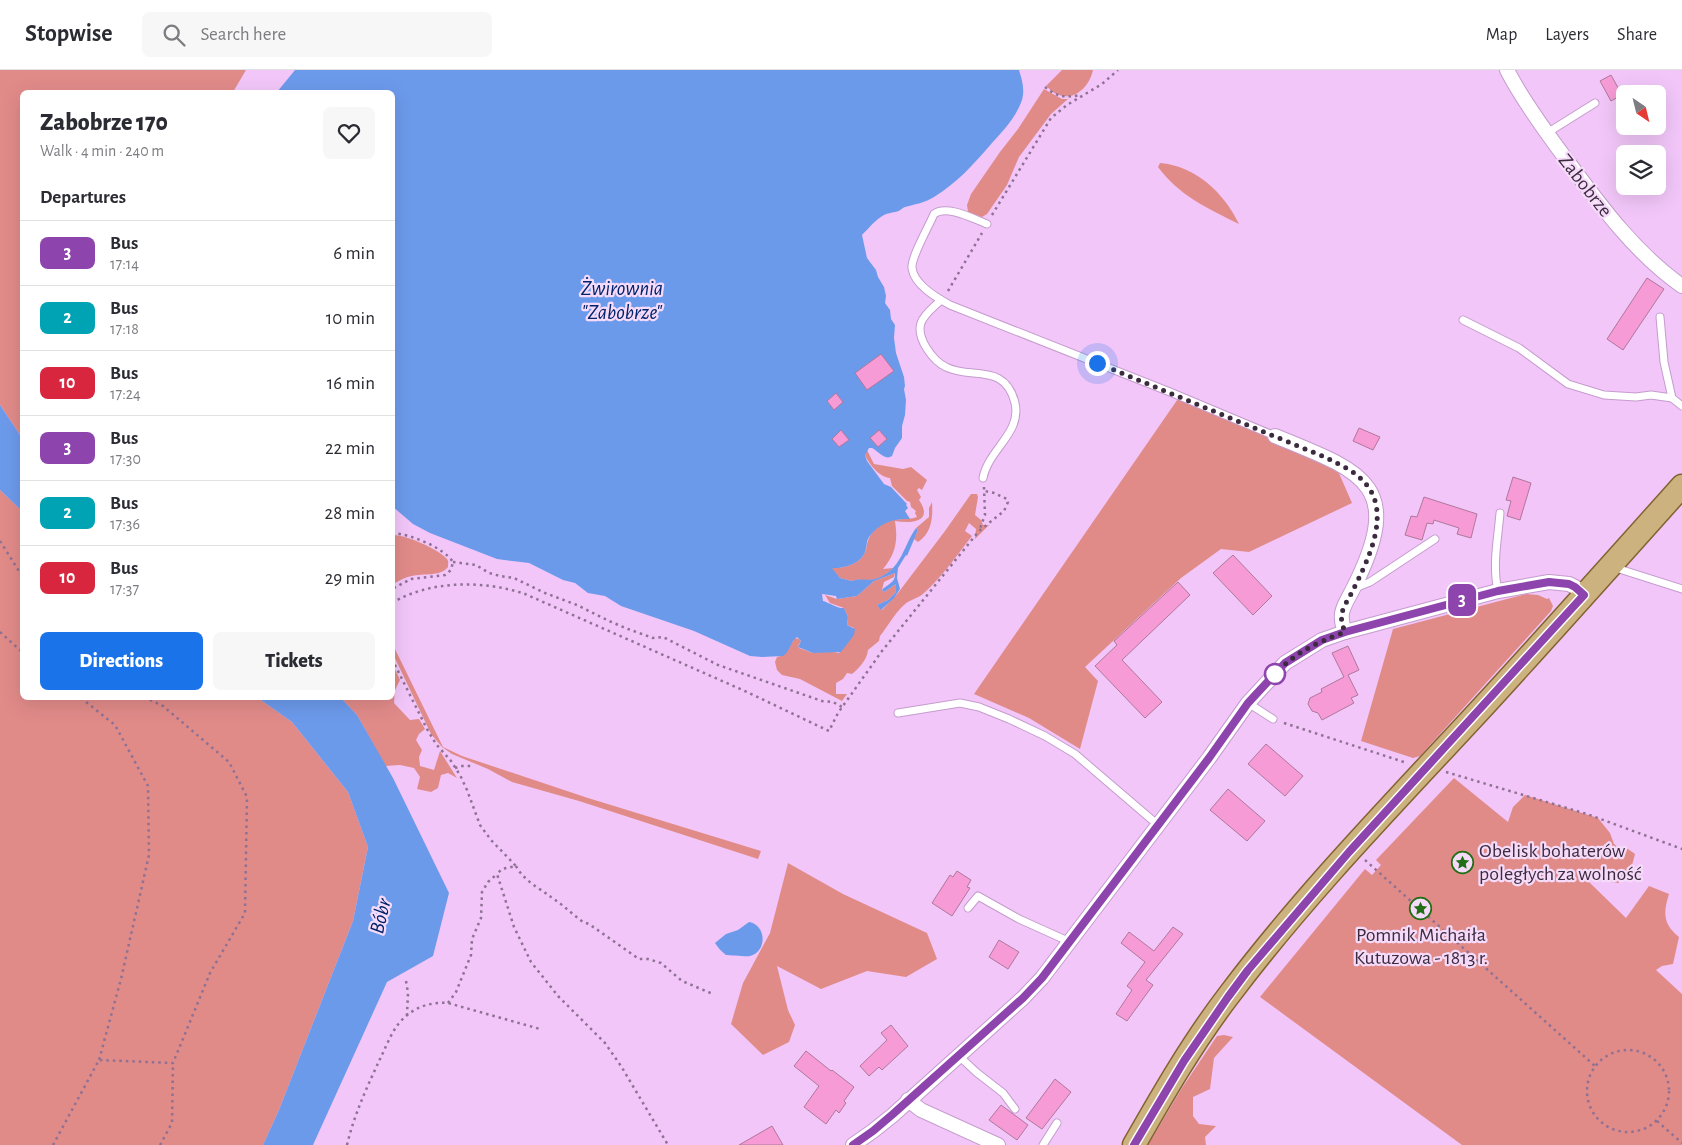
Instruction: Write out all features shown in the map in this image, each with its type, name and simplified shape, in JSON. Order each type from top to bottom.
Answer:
[{"type":"main road","points":[[1134,1145],[1177,1072],[1228,997],[1329,874],[1682,486]]},
{"type":"street","name":"Zabobrze","points":[[1506,70],[1547,134],[1623,233],[1647,258],[1682,286]]},
{"type":"street","points":[[1275,436],[1327,458],[1355,474],[1372,494],[1376,505],[1375,533],[1364,568],[1343,609],[1340,620],[1345,632]]},
{"type":"street","points":[[852,1145],[873,1131],[959,1056],[1023,998],[1042,978],[1248,703],[1285,663],[1322,640],[1345,632],[1498,591],[1549,582],[1569,584],[1584,595]]},
{"type":"street","points":[[908,1100],[921,1110],[998,1145]]},
{"type":"lane","points":[[1547,134],[1595,103]]},
{"type":"lane","points":[[986,224],[950,211],[942,210],[934,214],[914,257],[912,269],[921,285],[942,300],[1275,436]]},
{"type":"lane","points":[[942,300],[929,311],[921,322],[922,339],[928,350],[944,367],[963,372],[984,373],[999,379],[1009,390],[1015,404],[1014,422],[988,464],[983,478]]},
{"type":"lane","points":[[1660,317],[1664,362],[1672,398]]},
{"type":"lane","points":[[1463,320],[1519,348],[1568,384],[1604,395],[1636,397],[1651,395],[1672,398],[1682,406]]},
{"type":"lane","points":[[1498,591],[1496,561],[1500,513]]},
{"type":"lane","points":[[1353,589],[1370,582],[1435,539]]},
{"type":"lane","points":[[1610,566],[1682,589]]},
{"type":"lane","points":[[898,713],[960,703],[979,707],[1009,719],[1045,736],[1075,754],[1158,825]]},
{"type":"lane","points":[[1248,703],[1273,719]]},
{"type":"lane","points":[[968,908],[978,896],[1019,919],[1070,942]]},
{"type":"lane","points":[[959,1056],[1003,1093],[1015,1109]]},
{"type":"lane","points":[[1044,1145],[1057,1123]]},
{"type":"path","points":[[942,300],[1051,118],[1082,95],[1102,84],[1118,70]]},
{"type":"path","points":[[1045,87],[1060,97],[1070,98],[1082,95]]},
{"type":"path","points":[[979,531],[985,515],[983,478]]},
{"type":"path","points":[[395,601],[408,594],[426,589],[467,584],[507,588],[525,594],[747,692],[829,732],[832,722],[842,706],[882,651],[979,531],[1004,511],[1008,502],[1007,499],[985,491]]},
{"type":"path","points":[[395,533],[404,534],[437,548],[453,562],[476,565],[489,573],[514,578],[628,629],[653,638],[663,637],[698,656],[724,667],[822,701],[842,706]]},
{"type":"path","points":[[0,541],[20,573]]},
{"type":"path","points":[[395,586],[411,580],[445,575],[451,570],[453,562]]},
{"type":"path","points":[[0,632],[20,650]]},
{"type":"path","points":[[395,664],[426,730],[455,768],[467,790],[480,825],[524,876],[541,892],[551,897],[583,922],[639,959],[648,959],[661,964],[682,981],[713,994]]},
{"type":"path","points":[[53,1145],[99,1060],[121,979],[149,855],[148,786],[115,725],[84,700]]},
{"type":"path","points":[[150,700],[163,706],[229,762],[247,797],[245,913],[210,974],[173,1063],[172,1123],[160,1145]]},
{"type":"path","points":[[1273,719],[1426,768],[1458,774],[1587,814],[1682,849]]},
{"type":"path","points":[[455,768],[472,766]]},
{"type":"path","points":[[1369,864],[1595,1066]]},
{"type":"path","points":[[448,1003],[456,992],[471,955],[472,939],[481,918],[482,892],[488,882],[502,869],[516,866]]},
{"type":"path","points":[[497,874],[514,928],[531,962],[558,996],[605,1043],[622,1066],[668,1145]]},
{"type":"path","points":[[406,981],[408,993],[407,1015]]},
{"type":"path","points":[[347,1145],[354,1118],[389,1040],[400,1021],[407,1015],[428,1004],[448,1003],[540,1029]]},
{"type":"path","points":[[1631,1049],[1644,1052],[1656,1060],[1664,1070],[1669,1083],[1669,1097],[1665,1110],[1657,1121],[1645,1129],[1632,1132],[1618,1131],[1600,1122],[1589,1105],[1586,1091],[1588,1078],[1595,1066],[1605,1056],[1617,1050],[1631,1049]]},
{"type":"path","points":[[99,1060],[173,1063]]},
{"type":"path","points":[[1657,1121],[1682,1143]]},
{"type":"shaded area","points":[[0,70],[246,70],[234,90],[20,90],[20,435],[0,405]]},
{"type":"shaded area","points":[[1062,70],[1093,70],[1089,81],[1081,90],[1071,96],[1065,96],[1055,94],[1046,86]]},
{"type":"shaded area","points":[[1044,89],[1062,99],[1068,99],[1051,114],[1019,157],[1007,185],[987,214],[982,217],[968,212],[967,205],[971,194]]},
{"type":"shaded area","points":[[1160,163],[1173,165],[1197,175],[1217,192],[1239,224],[1205,207],[1175,186],[1158,167]]},
{"type":"shaded area","points":[[1182,393],[1331,455],[1352,503],[1249,552],[1221,549],[1181,578],[1085,667],[1098,681],[1080,749],[1029,718],[974,694]]},
{"type":"shaded area","points":[[867,450],[874,464],[903,469],[911,467],[927,480],[922,490],[919,488],[917,490],[921,497],[919,500],[924,513],[919,520],[908,522],[895,521],[895,546],[891,558],[883,569],[893,568],[877,578],[852,581],[840,578],[831,568],[846,567],[860,560],[866,551],[870,536],[883,523],[891,520],[917,517],[916,511],[911,507],[910,502],[892,486],[890,478],[878,473],[872,466],[865,455]]},
{"type":"shaded area","points":[[0,490],[20,509],[20,700],[261,700],[292,722],[348,792],[368,847],[353,921],[279,1110],[263,1145],[0,1145]]},
{"type":"shaded area","points":[[971,494],[977,494],[978,497],[975,515],[981,520],[983,525],[989,525],[975,539],[976,529],[969,523],[965,531],[972,536],[943,573],[922,595],[906,603],[900,609],[880,636],[879,641],[868,650],[860,666],[852,674],[847,673],[843,679],[836,683],[836,694],[847,694],[842,701],[800,679],[782,675],[777,670],[775,662],[777,657],[786,652],[795,638],[801,641],[798,646],[799,648],[813,653],[828,651],[839,653],[854,628],[847,625],[848,617],[844,608],[830,603],[825,595],[837,599],[857,596],[874,581],[895,573],[894,577],[884,582],[882,590],[884,592],[896,584],[896,592],[888,600],[877,605],[882,610],[898,593]]},
{"type":"shaded area","points":[[932,502],[931,524],[926,534],[918,542],[914,539],[918,530],[916,528],[929,517],[929,508]]},
{"type":"shaded area","points":[[395,535],[429,547],[447,559],[448,567],[441,572],[402,579],[395,583]]},
{"type":"shaded area","points":[[1526,594],[1549,598],[1553,606],[1551,611],[1420,756],[1413,758],[1361,741],[1393,629]]},
{"type":"shaded area","points":[[395,649],[443,747],[462,756],[588,798],[761,851],[758,859],[579,801],[512,782],[488,769],[452,754],[442,747],[431,734],[395,658]]},
{"type":"shaded area","points":[[395,669],[400,680],[395,690]]},
{"type":"shaded area","points":[[343,700],[394,700],[394,703],[410,720],[419,719],[425,729],[416,740],[422,750],[419,757],[420,766],[434,770],[440,751],[457,778],[448,773],[441,775],[438,788],[431,792],[417,789],[420,777],[414,768],[400,765],[385,766],[357,715]]},
{"type":"shaded area","points":[[1454,778],[1508,822],[1513,807],[1525,795],[1598,818],[1610,833],[1614,844],[1620,849],[1628,849],[1635,854],[1628,874],[1618,883],[1612,882],[1605,874],[1596,870],[1590,875],[1589,882],[1626,918],[1649,886],[1669,894],[1665,913],[1667,923],[1679,937],[1673,964],[1662,966],[1656,970],[1682,994],[1682,1145],[1462,1145],[1260,997],[1365,869],[1372,875],[1381,865],[1376,860]]},
{"type":"shaded area","points":[[788,863],[843,894],[927,933],[937,959],[906,977],[867,971],[821,989],[777,966],[788,1010],[795,1025],[789,1042],[763,1055],[731,1024],[743,983],[770,933]]},
{"type":"shaded area","points":[[1217,1036],[1233,1037],[1214,1058],[1210,1089],[1193,1097],[1193,1116],[1199,1124],[1216,1126],[1205,1137],[1206,1145],[1148,1145],[1182,1088]]},
{"type":"water","name":"Żwirownia \"Zabobrze\"","points":[[295,70],[1019,70],[1022,81],[1022,100],[1013,118],[972,166],[950,186],[934,197],[884,215],[862,235],[867,258],[876,270],[884,287],[885,303],[890,310],[891,319],[895,325],[896,353],[904,377],[906,400],[902,438],[892,456],[884,456],[872,448],[869,448],[865,455],[867,461],[884,484],[891,487],[907,504],[908,508],[905,511],[910,519],[898,519],[887,522],[877,528],[869,537],[865,552],[860,560],[846,567],[832,568],[840,578],[852,581],[875,579],[884,575],[896,564],[916,528],[918,530],[907,556],[898,568],[897,578],[900,589],[894,598],[881,610],[877,605],[888,600],[896,592],[896,584],[884,592],[882,590],[893,581],[895,573],[874,581],[857,596],[837,599],[836,596],[822,594],[823,601],[844,608],[848,617],[847,625],[855,629],[854,635],[841,652],[813,653],[798,647],[801,641],[797,637],[783,656],[750,656],[694,631],[621,606],[605,596],[588,593],[575,583],[563,580],[529,563],[497,559],[430,533],[413,524],[395,509],[395,90],[279,90]]},
{"type":"water","points":[[0,405],[20,435],[20,509],[0,490]]},
{"type":"water","name":"Bóbr","points":[[261,700],[343,700],[357,715],[393,778],[449,893],[433,956],[387,982],[313,1145],[263,1145],[279,1110],[353,921],[368,847],[348,792],[292,722]]},
{"type":"water","points":[[749,922],[755,924],[762,933],[762,944],[756,954],[750,956],[726,955],[720,950],[715,943],[726,934],[738,930]]},
{"type":"building","points":[[1611,75],[1616,85],[1616,98],[1611,101],[1600,81]]},
{"type":"building","points":[[1647,278],[1664,289],[1623,350],[1607,339]]},
{"type":"building","points":[[881,354],[894,371],[867,390],[855,373]]},
{"type":"building","points":[[836,393],[843,402],[834,410],[827,401]]},
{"type":"building","points":[[1359,428],[1380,437],[1373,450],[1353,441]]},
{"type":"building","points":[[841,430],[849,440],[839,447],[832,439]]},
{"type":"building","points":[[879,430],[887,439],[878,447],[870,438]]},
{"type":"building","points":[[1513,477],[1531,483],[1520,520],[1507,516],[1511,501],[1506,500]]},
{"type":"building","points":[[1424,497],[1477,514],[1471,538],[1457,534],[1459,528],[1434,520],[1433,524],[1427,523],[1422,540],[1405,535],[1411,516],[1417,517]]},
{"type":"building","points":[[1233,555],[1272,596],[1253,615],[1213,573]]},
{"type":"building","points":[[1178,582],[1190,595],[1122,660],[1162,702],[1145,718],[1095,666],[1117,645],[1114,641]]},
{"type":"building","points":[[1348,646],[1359,670],[1348,675],[1358,695],[1351,698],[1354,703],[1322,720],[1318,713],[1312,711],[1308,704],[1310,698],[1322,692],[1321,689],[1344,677],[1332,653]]},
{"type":"building","points":[[1266,744],[1303,776],[1285,796],[1248,764]]},
{"type":"building","points":[[1228,789],[1265,821],[1247,841],[1210,810]]},
{"type":"building","points":[[957,871],[971,880],[967,887],[970,888],[952,916],[932,903],[950,875],[953,877]]},
{"type":"building","points":[[1173,927],[1183,934],[1146,980],[1153,985],[1127,1021],[1116,1014],[1132,990],[1127,986],[1145,962],[1121,943],[1129,932],[1154,951]]},
{"type":"building","points":[[999,940],[1019,952],[1008,969],[989,957]]},
{"type":"building","points":[[891,1025],[908,1046],[882,1070],[879,1067],[869,1076],[860,1066],[887,1040],[881,1033]]},
{"type":"building","points":[[806,1051],[854,1087],[844,1101],[846,1103],[839,1113],[836,1110],[826,1124],[804,1107],[819,1086],[794,1066]]},
{"type":"building","points":[[1055,1079],[1071,1092],[1042,1129],[1026,1118]]},
{"type":"building","points":[[1001,1105],[1028,1125],[1017,1140],[989,1120]]},
{"type":"building","points":[[772,1126],[783,1145],[739,1145]]},
{"type":"bus line","name":"3","points":[[853,1145],[893,1114],[1023,998],[1042,978],[1209,758],[1248,703],[1285,663],[1322,640],[1345,632],[1498,591],[1549,582],[1564,583],[1575,587],[1584,595],[1349,852],[1248,970],[1184,1061],[1134,1145]]},
{"type":"place","name":"Obelisk bohaterów poległych za wolność","points":[[1463,862]]},
{"type":"place","name":"Pomnik Michaiła Kutuzowa - 1813 r.","points":[[1421,908]]},
{"type":"route","points":[[1097,363],[1327,458],[1355,474],[1372,494],[1376,505],[1375,533],[1364,568],[1343,609],[1340,620],[1345,632],[1322,640],[1305,649],[1285,663],[1272,677],[1275,674]]}]
